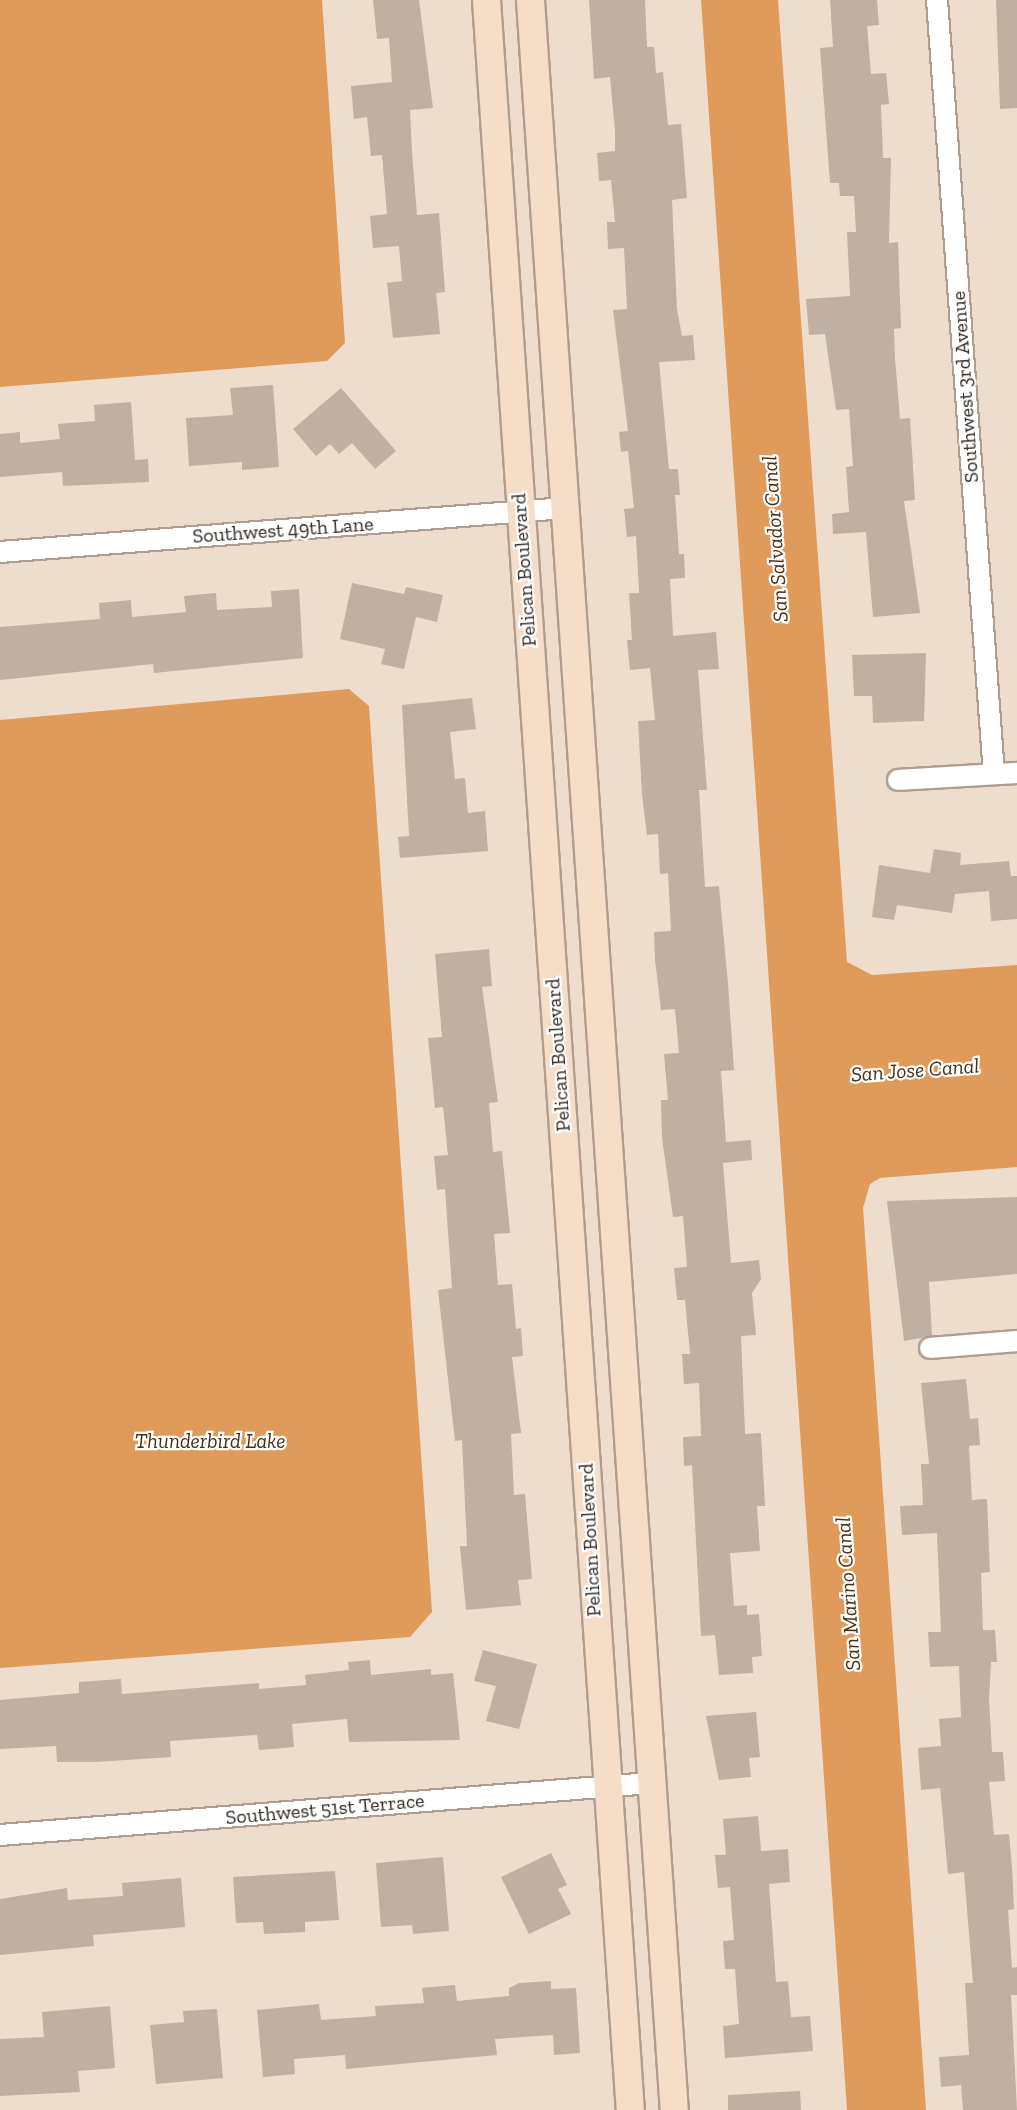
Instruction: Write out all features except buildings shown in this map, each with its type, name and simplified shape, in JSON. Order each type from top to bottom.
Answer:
[{"type":"street","name":"Pelican Boulevard","points":[[486,0],[605,1786],[630,2110]]},
{"type":"street","points":[[530,0],[651,1783],[670,2110]]},
{"type":"street","name":"Southwest 3rd Avenue","points":[[937,0],[994,774]]},
{"type":"street","name":"Southwest 49th Lane","points":[[0,552],[565,508]]},
{"type":"street","points":[[898,780],[1017,773]]},
{"type":"street","points":[[562,1120],[606,1117]]},
{"type":"street","points":[[930,1348],[1017,1341]]},
{"type":"street","name":"Southwest 51st Terrace","points":[[0,1834],[651,1783]]},
{"type":"water","points":[[0,0],[322,0],[345,343],[327,361],[0,387]]},
{"type":"water","points":[[701,0],[778,0],[847,962],[872,975],[1017,965],[1017,1167],[880,1178],[870,1184],[863,1208],[926,2110],[847,2110]]},
{"type":"water","name":"Thunderbird Lake","points":[[349,689],[369,706],[432,1612],[410,1637],[0,1668],[0,720]]},
{"type":"water label","name":"San Salvador Canal","points":[[775,539]]},
{"type":"water label","name":"San Jose Canal","points":[[915,1070]]},
{"type":"water label","name":"San Marino Canal","points":[[848,1594]]}]
